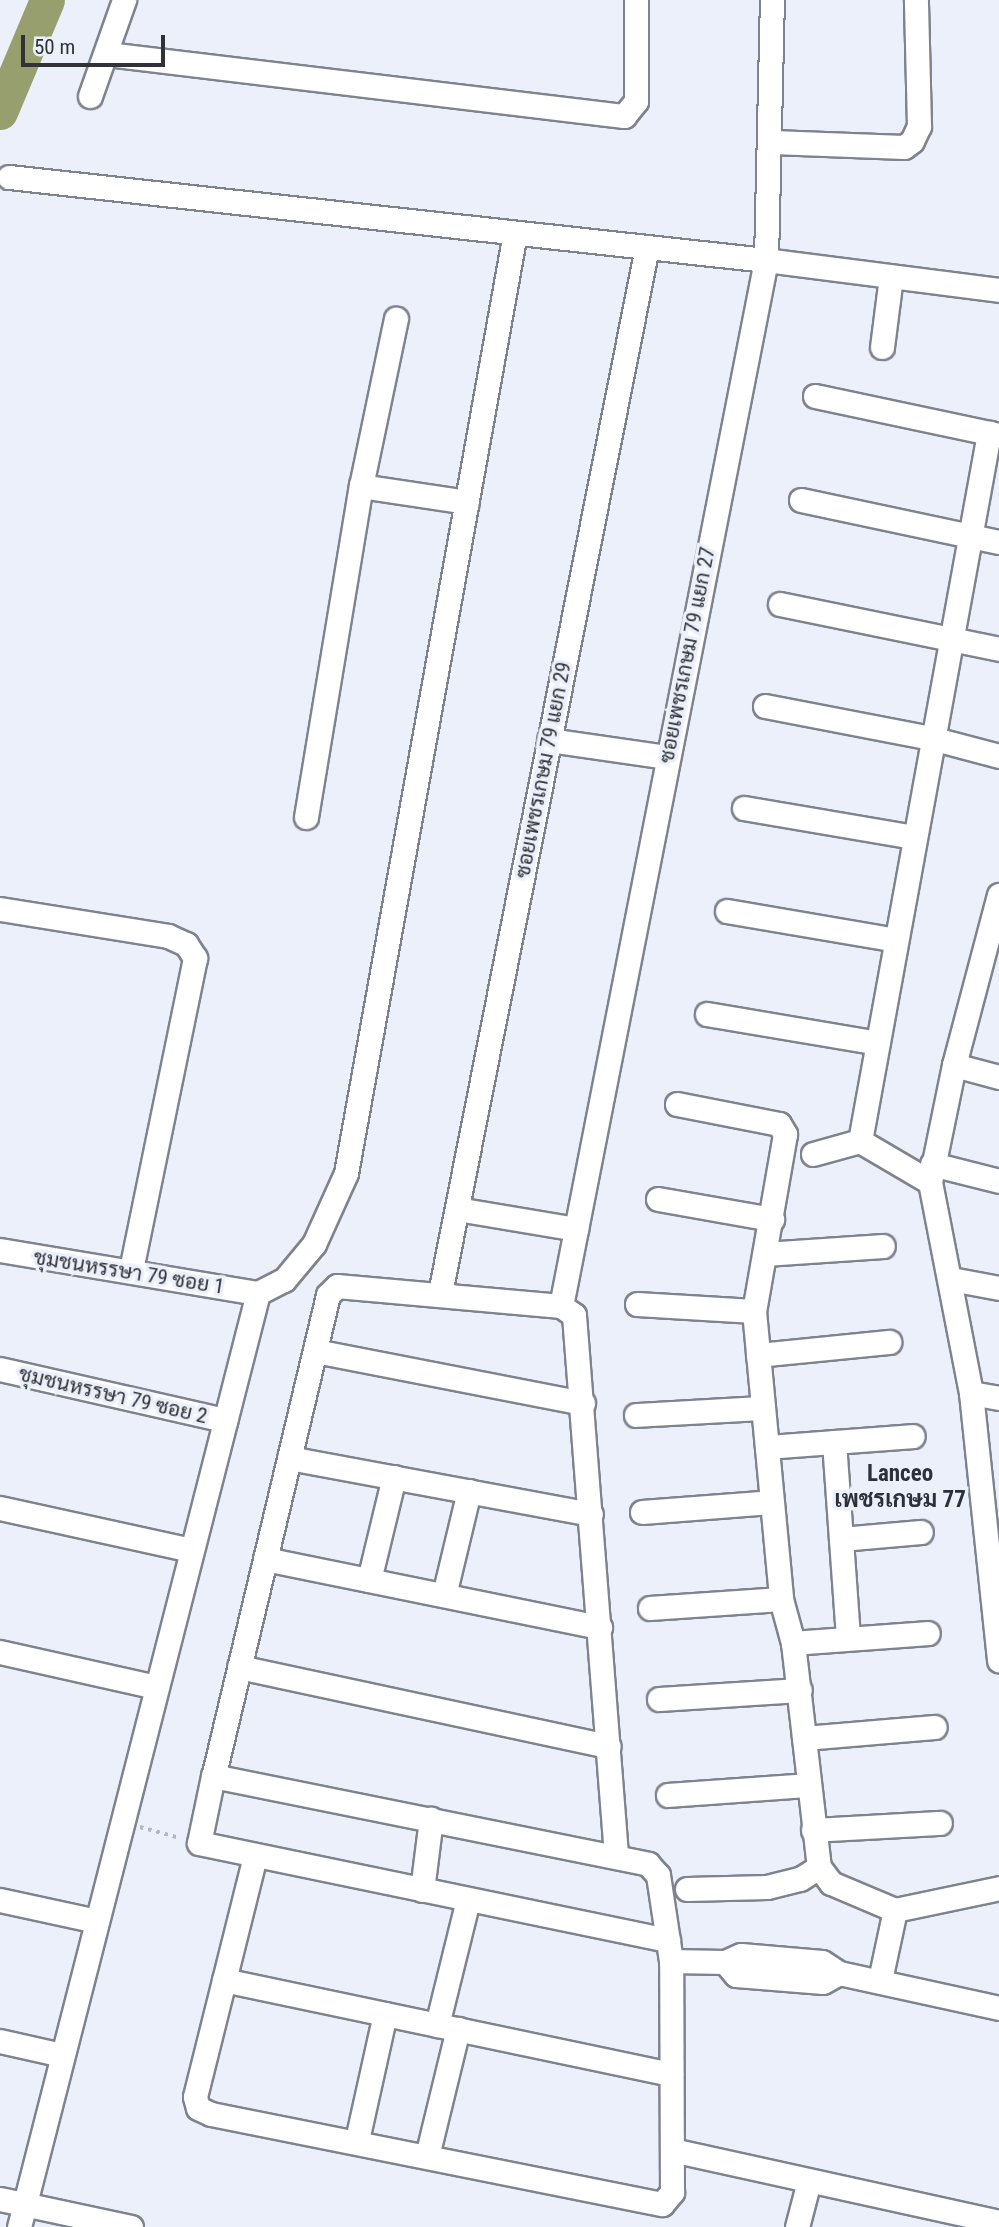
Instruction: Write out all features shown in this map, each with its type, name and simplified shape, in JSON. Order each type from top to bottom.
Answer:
[{"type":"street","points":[[90,96],[124,0]]},
{"type":"street","points":[[107,54],[624,116],[636,101],[636,0]]},
{"type":"street","name":"ซอยเพชรเกษม 79 แยก 27","points":[[561,1306],[766,260],[772,142],[772,0]]},
{"type":"street","points":[[772,142],[904,147],[912,141],[919,126],[916,0]]},
{"type":"street","points":[[9,177],[766,260],[999,290]]},
{"type":"street","points":[[21,2216],[258,1293],[284,1280],[314,1244],[346,1173],[515,233]]},
{"type":"street","name":"ซอยเพชรเกษม 79 แยก 29","points":[[440,1293],[647,247]]},
{"type":"street","points":[[882,347],[891,278]]},
{"type":"street","points":[[306,817],[362,486],[396,319]]},
{"type":"street","points":[[815,396],[994,434],[950,637],[860,1141]]},
{"type":"street","points":[[362,486],[467,502]]},
{"type":"street","points":[[801,500],[999,542]]},
{"type":"street","points":[[780,604],[999,649]]},
{"type":"street","points":[[765,706],[931,738],[999,756]]},
{"type":"street","points":[[549,740],[667,757]]},
{"type":"street","points":[[744,808],[914,837]]},
{"type":"street","points":[[999,895],[990,966],[954,1065],[931,1173],[971,1393],[994,1542],[999,1654]]},
{"type":"street","points":[[0,909],[168,936],[186,944],[195,958],[131,1271]]},
{"type":"street","points":[[727,911],[896,940]]},
{"type":"street","points":[[706,1014],[878,1043]]},
{"type":"street","points":[[954,1065],[999,1077]]},
{"type":"street","points":[[677,1104],[783,1128],[772,1220],[754,1311],[780,1599],[793,1643],[800,1690],[818,1867],[831,1883],[895,1910],[999,1888]]},
{"type":"street","points":[[813,1154],[860,1141],[931,1173],[999,1181]]},
{"type":"street","points":[[657,1199],[772,1220]]},
{"type":"street","points":[[457,1209],[576,1229]]},
{"type":"street","points":[[765,1254],[883,1246]]},
{"type":"street","name":"ชุมชนหรรษา 79 ซอย 1","points":[[0,1250],[258,1293]]},
{"type":"street","points":[[951,1279],[999,1288]]},
{"type":"street","points":[[616,1855],[583,1403],[574,1315],[561,1306],[440,1293],[337,1286],[328,1295],[314,1351],[199,1843],[468,1900],[669,1951],[725,1962],[741,1955],[822,1962],[839,1973],[999,2008]]},
{"type":"street","points":[[637,1304],[754,1311]]},
{"type":"street","points":[[758,1354],[889,1342]]},
{"type":"street","points":[[314,1351],[583,1403]]},
{"type":"street","name":"ชุมชนหรรษา 79 ซอย 2","points":[[0,1369],[225,1420]]},
{"type":"street","points":[[971,1393],[999,1398]]},
{"type":"street","points":[[636,1415],[763,1408]]},
{"type":"street","points":[[766,1447],[913,1436]]},
{"type":"street","points":[[834,1442],[848,1638]]},
{"type":"street","points":[[289,1458],[591,1514]]},
{"type":"street","points":[[369,1580],[394,1477]]},
{"type":"street","points":[[444,1595],[469,1491]]},
{"type":"street","points":[[642,1512],[771,1502]]},
{"type":"street","points":[[0,1508],[191,1550]]},
{"type":"street","points":[[841,1539],[921,1532]]},
{"type":"street","points":[[265,1559],[600,1628]]},
{"type":"street","points":[[650,1608],[780,1599]]},
{"type":"street","points":[[793,1643],[928,1633]]},
{"type":"street","points":[[0,1652],[156,1687]]},
{"type":"street","points":[[239,1667],[608,1746]]},
{"type":"street","points":[[659,1699],[800,1690]]},
{"type":"street","points":[[804,1738],[935,1727]]},
{"type":"street","points":[[213,1776],[616,1855],[648,1864],[658,1875],[669,1951],[672,2192],[662,2204],[198,2108],[195,2097],[255,1856]]},
{"type":"street","points":[[668,1795],[809,1785]]},
{"type":"street","points":[[422,1890],[432,1819]]},
{"type":"street","points":[[813,1829],[940,1823]]},
{"type":"street","points":[[687,1889],[767,1887],[800,1879],[818,1867]]},
{"type":"street","points":[[0,1900],[96,1921]]},
{"type":"street","points":[[427,2156],[468,1900]]},
{"type":"street","points":[[880,1980],[895,1910]]},
{"type":"street","points":[[224,1980],[671,2074]]},
{"type":"street","points":[[357,2140],[385,2014]]},
{"type":"street","points":[[0,2042],[62,2056]]},
{"type":"street","points":[[672,2150],[999,2222]]},
{"type":"street","points":[[797,2227],[809,2181]]},
{"type":"street","points":[[0,2199],[21,2216],[131,2227]]},
{"type":"path","points":[[121,1822],[199,1843]]},
{"type":"waterway","points":[[0,112],[47,0]]},
{"type":"district","name":"Lanceo เพชรเกษม 77","points":[[900,1487]]}]
